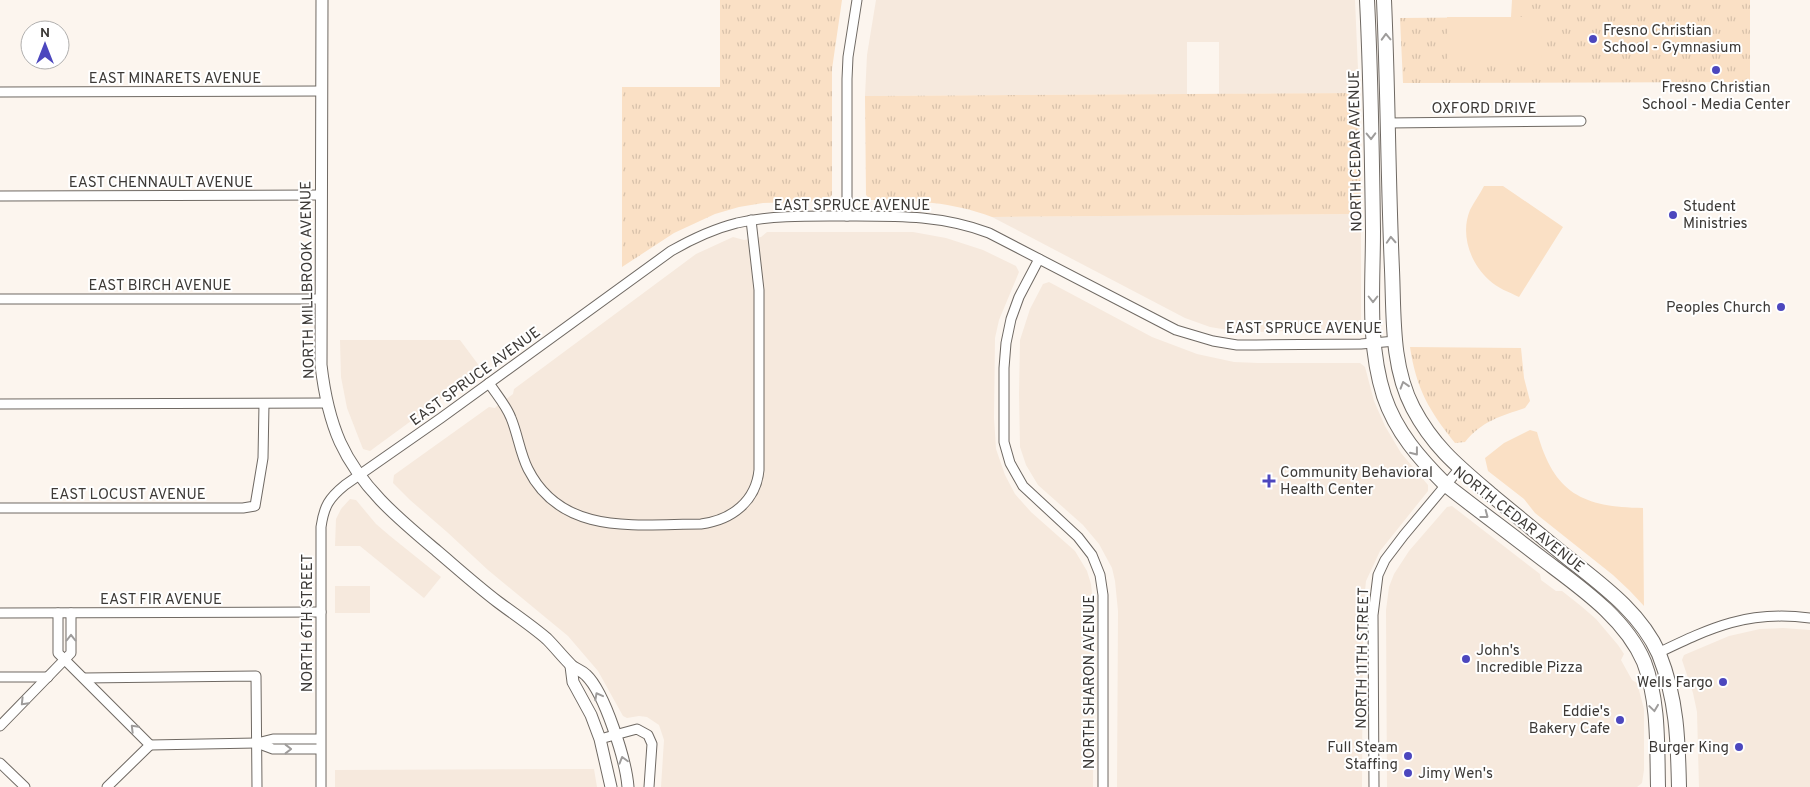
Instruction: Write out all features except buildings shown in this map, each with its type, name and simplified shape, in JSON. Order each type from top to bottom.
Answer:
[{"type":"main road","name":"NORTH CEDAR AVENUE","points":[[1367,0],[1374,343],[1378,374],[1385,398],[1393,417],[1413,450],[1446,485],[1593,598],[1617,622],[1636,648],[1643,661],[1650,684],[1656,719],[1658,787]]},
{"type":"main road","name":"NORTH CEDAR AVENUE","points":[[1384,0],[1390,220],[1396,341],[1404,388],[1426,430],[1442,452],[1613,594],[1640,624],[1658,653],[1673,700],[1678,728],[1679,787]]},
{"type":"main road","points":[[1369,47],[1374,48],[1378,57],[1380,111],[1388,123]]},
{"type":"main road","points":[[1567,577],[1596,590],[1622,615],[1646,648],[1654,653],[1658,653]]},
{"type":"main road","points":[[1643,661],[1653,666],[1661,685],[1668,720],[1678,728]]},
{"type":"street","name":"NORTH MILLBROOK AVENUE","points":[[322,0],[321,364],[327,403],[340,443],[374,495],[391,512],[491,596],[546,638],[571,666],[586,674],[604,707],[615,734],[624,762],[628,787]]},
{"type":"street","points":[[847,216],[848,57],[857,0]]},
{"type":"street","name":"EAST MINARETS AVENUE","points":[[0,92],[321,91]]},
{"type":"street","name":"OXFORD DRIVE","points":[[1388,123],[1581,121]]},
{"type":"street","name":"EAST CHENNAULT AVENUE","points":[[0,196],[321,195]]},
{"type":"street","name":"EAST SPRUCE AVENUE","points":[[360,475],[671,251],[716,229],[751,220],[847,216],[922,217],[954,222],[989,233],[1176,330],[1213,341],[1237,345],[1256,345],[1396,341]]},
{"type":"street","points":[[488,383],[507,409],[524,460],[532,477],[552,500],[566,511],[589,519],[617,524],[701,524],[730,516],[752,494],[759,470],[759,290],[751,220]]},
{"type":"street","name":"NORTH SHARON AVENUE","points":[[1039,259],[1019,297],[1011,318],[1006,343],[1004,442],[1010,463],[1023,486],[1078,537],[1092,555],[1100,575],[1103,595],[1103,787]]},
{"type":"street","name":"EAST BIRCH AVENUE","points":[[0,300],[320,298]]},
{"type":"street","points":[[0,404],[327,403]]},
{"type":"street","name":"EAST LOCUST AVENUE","points":[[0,508],[243,508],[255,506],[263,458],[264,404]]},
{"type":"street","name":"NORTH 11TH STREET","points":[[1374,787],[1373,616],[1378,575],[1385,560],[1404,535],[1460,468]]},
{"type":"street","name":"NORTH 6TH STREET","points":[[321,787],[321,527],[327,503],[333,495],[360,475]]},
{"type":"street","name":"EAST FIR AVENUE","points":[[0,613],[321,612]]},
{"type":"street","points":[[58,613],[58,653],[150,745]]},
{"type":"street","points":[[0,726],[71,653],[71,613]]},
{"type":"street","points":[[1658,653],[1704,631],[1730,622],[1769,616],[1810,618]]},
{"type":"street","name":"NORTH MILLBROOK AVENUE","points":[[571,666],[573,682],[591,715],[600,739],[611,787]]},
{"type":"street","points":[[84,678],[256,676],[258,787]]},
{"type":"street","points":[[0,677],[48,677]]},
{"type":"street","points":[[600,739],[637,730],[644,732],[651,739],[652,750],[648,787]]},
{"type":"street","points":[[107,787],[150,745],[257,743],[273,739],[320,744]]},
{"type":"street","points":[[0,763],[25,787]]},
{"type":"shaded area","points":[[876,0],[1355,0],[1359,93],[1219,94],[1219,42],[1187,42],[1187,94],[865,96],[867,55]]},
{"type":"shaded area","points":[[1361,214],[1361,323],[1356,329],[1254,332],[1210,327],[1185,318],[992,217]]},
{"type":"shaded area","points":[[767,232],[913,232],[946,238],[983,250],[1016,266],[1019,272],[999,320],[995,338],[994,418],[996,449],[1005,475],[1015,494],[1031,512],[1075,551],[1087,571],[1091,584],[1094,611],[1093,787],[661,787],[664,740],[659,725],[647,717],[627,718],[623,716],[598,671],[568,636],[488,570],[393,483],[394,475],[489,407],[495,408],[513,394],[514,389],[696,254],[733,237],[744,240],[761,237]]},
{"type":"shaded area","points":[[1049,282],[1152,337],[1197,354],[1234,362],[1360,363],[1365,367],[1374,401],[1385,426],[1401,453],[1428,485],[1428,491],[1380,551],[1366,581],[1363,610],[1362,787],[1117,787],[1118,611],[1112,568],[1099,544],[1083,525],[1038,485],[1026,465],[1020,447],[1020,340],[1030,309],[1043,284]]},
{"type":"shaded area","points":[[340,340],[460,340],[480,367],[468,375],[467,380],[370,451],[363,449],[347,408],[341,377]]},
{"type":"shaded area","points":[[350,499],[356,500],[376,524],[441,577],[424,598],[360,546],[335,546],[336,519],[341,509]]},
{"type":"shaded area","points":[[1452,506],[1540,574],[1541,580],[1556,591],[1562,591],[1581,606],[1596,619],[1624,654],[1621,660],[1632,680],[1637,683],[1644,709],[1644,770],[1642,783],[1637,787],[1387,787],[1386,610],[1389,587],[1394,574],[1409,551],[1447,507]]},
{"type":"shaded area","points":[[335,586],[370,586],[370,613],[335,613]]},
{"type":"shaded area","points":[[1760,629],[1810,630],[1810,787],[1699,787],[1697,712],[1682,660],[1684,655],[1729,636]]},
{"type":"shaded area","points":[[594,769],[597,787],[335,787],[335,770]]},
{"type":"green space","points":[[720,0],[842,0],[832,69],[832,195],[826,201],[763,203],[715,214],[674,233],[622,267],[622,87],[720,87]]},
{"type":"green space","points":[[1512,0],[1750,0],[1750,82],[1403,83],[1400,18],[1511,17]]},
{"type":"green space","points":[[1447,17],[1541,17],[1542,65],[1447,64]]},
{"type":"green space","points":[[1359,93],[1361,214],[992,217],[947,205],[918,201],[871,200],[866,195],[865,96]]},
{"type":"green space","points":[[1484,186],[1503,186],[1563,227],[1519,297],[1492,283],[1482,273],[1469,248],[1466,229],[1467,219]]},
{"type":"green space","points":[[1410,347],[1521,348],[1524,378],[1530,401],[1525,408],[1485,424],[1465,442],[1455,443],[1425,398],[1416,375]]},
{"type":"green space","points":[[1530,430],[1537,432],[1552,470],[1562,483],[1574,493],[1588,500],[1604,504],[1643,508],[1644,606],[1613,575],[1535,513],[1524,499],[1488,471],[1485,458],[1504,443]]},
{"type":"place","name":"Fresno Christian School - Gymnasium","points":[[1593,39]]},
{"type":"place","name":"Fresno Christian School - Media Center","points":[[1716,70]]},
{"type":"place","name":"Student Ministries","points":[[1673,215]]},
{"type":"place","name":"Peoples Church","points":[[1781,307]]},
{"type":"place","name":"Community Behavioral Health Center","points":[[1269,481]]},
{"type":"place","name":"John's Incredible Pizza","points":[[1466,659]]},
{"type":"place","name":"Wells Fargo","points":[[1723,682]]},
{"type":"place","name":"Eddie's Bakery Cafe","points":[[1620,720]]},
{"type":"place","name":"Burger King","points":[[1739,747]]},
{"type":"place","name":"Full Steam Staffing","points":[[1408,756]]},
{"type":"place","name":"Jimy Wen's","points":[[1408,773]]}]
